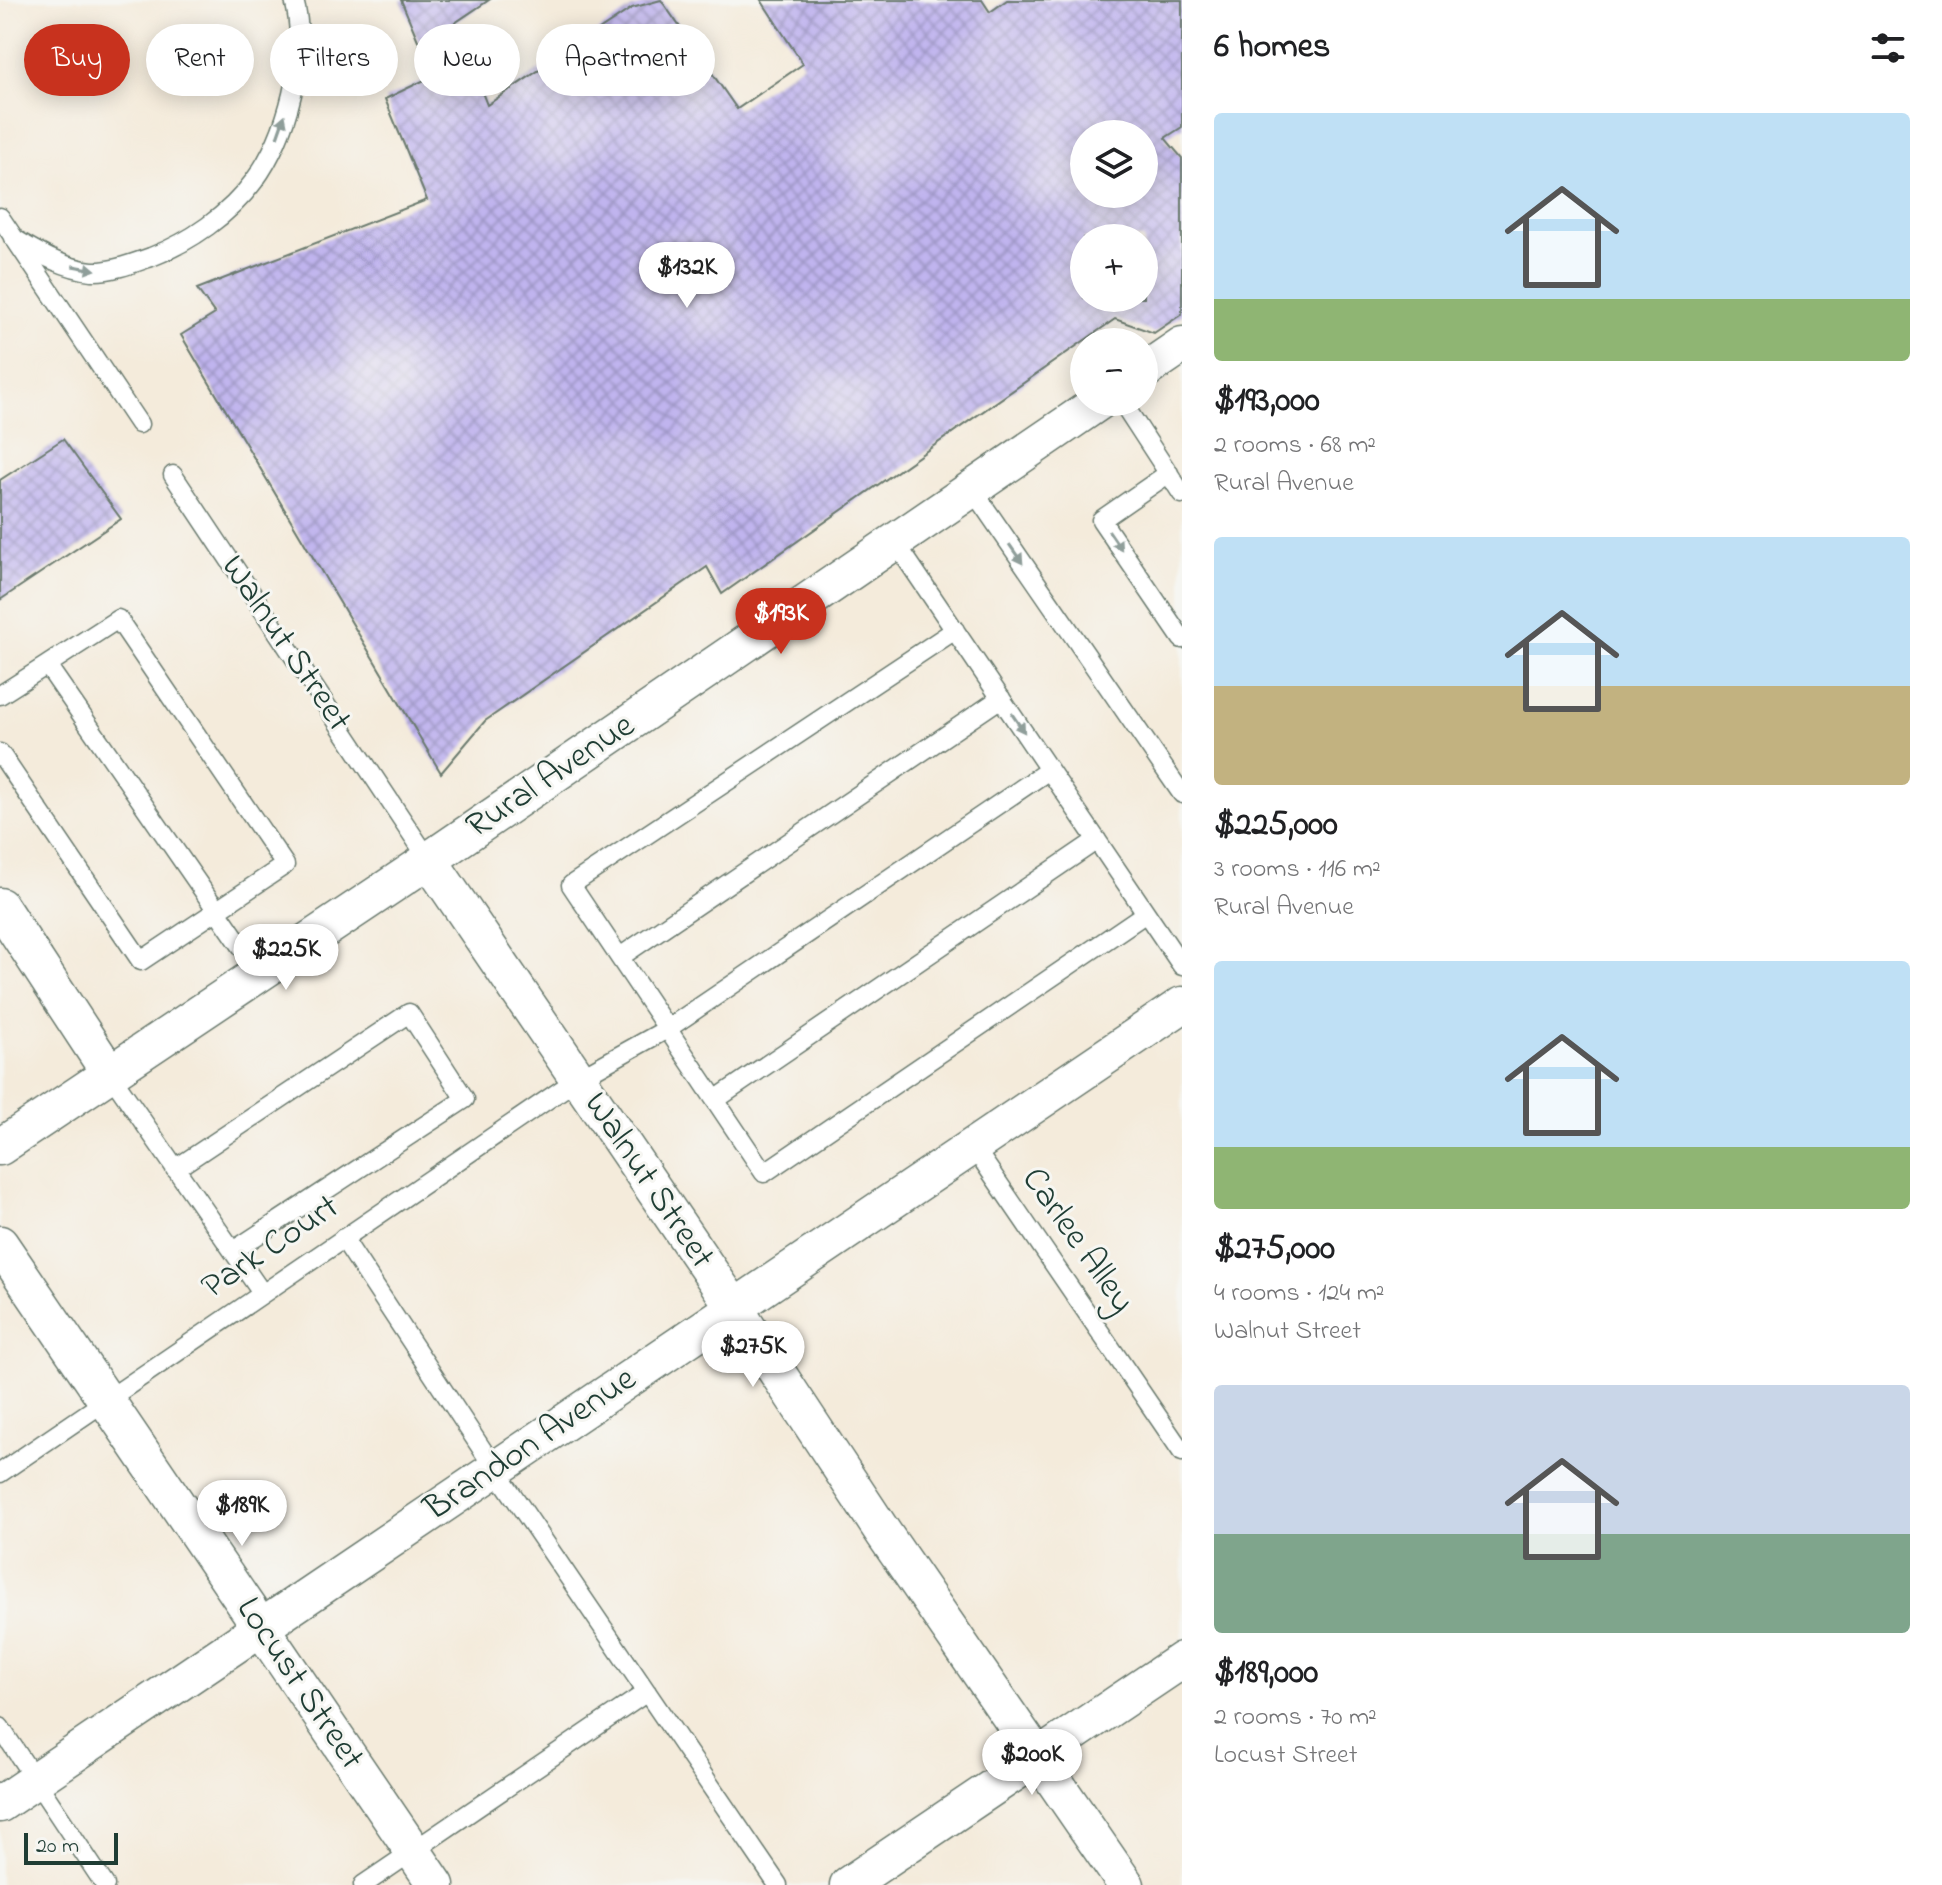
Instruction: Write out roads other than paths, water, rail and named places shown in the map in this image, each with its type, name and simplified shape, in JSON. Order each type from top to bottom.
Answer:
[{"type":"street","points":[[1158,361],[1182,345]]},
{"type":"street","name":"Rural Avenue","points":[[0,1147],[429,860],[1079,416]]},
{"type":"street","name":"Walnut Street","points":[[429,860],[734,1307],[884,1534],[1126,1885]]},
{"type":"street","points":[[0,906],[110,1074]]},
{"type":"street","name":"Brandon Avenue","points":[[0,1804],[1182,1005]]},
{"type":"street","name":"Locust Street","points":[[0,1244],[436,1885]]},
{"type":"street","points":[[848,1885],[1182,1660]]},
{"type":"lane","points":[[13,238],[53,262],[94,271],[132,264],[180,246],[220,216],[254,181],[277,138],[297,68],[299,29],[294,0]]},
{"type":"lane","points":[[0,217],[139,424]]},
{"type":"lane","points":[[1131,416],[1182,494]]},
{"type":"lane","points":[[1169,473],[1101,520],[1182,639]]},
{"type":"lane","name":"Walnut Street","points":[[173,475],[429,860]]},
{"type":"lane","points":[[972,489],[1182,794]]},
{"type":"lane","points":[[895,542],[1182,966]]},
{"type":"lane","points":[[0,695],[118,619],[285,865],[141,961],[0,753]]},
{"type":"lane","points":[[955,630],[571,885],[764,1173],[1146,913]]},
{"type":"lane","points":[[47,665],[260,973]]},
{"type":"lane","points":[[620,957],[1001,698]]},
{"type":"lane","name":"Park Court","points":[[0,1473],[579,1078],[667,1029],[1049,770]]},
{"type":"lane","points":[[715,1100],[1097,840]]},
{"type":"lane","points":[[175,1169],[409,1013],[465,1099],[233,1251]]},
{"type":"lane","points":[[110,1074],[262,1293]]},
{"type":"lane","name":"Carlee Alley","points":[[973,1146],[1182,1452]]},
{"type":"lane","points":[[343,1238],[495,1469],[778,1885]]},
{"type":"lane","points":[[363,1885],[647,1692]]},
{"type":"lane","points":[[0,1727],[105,1885]]}]
